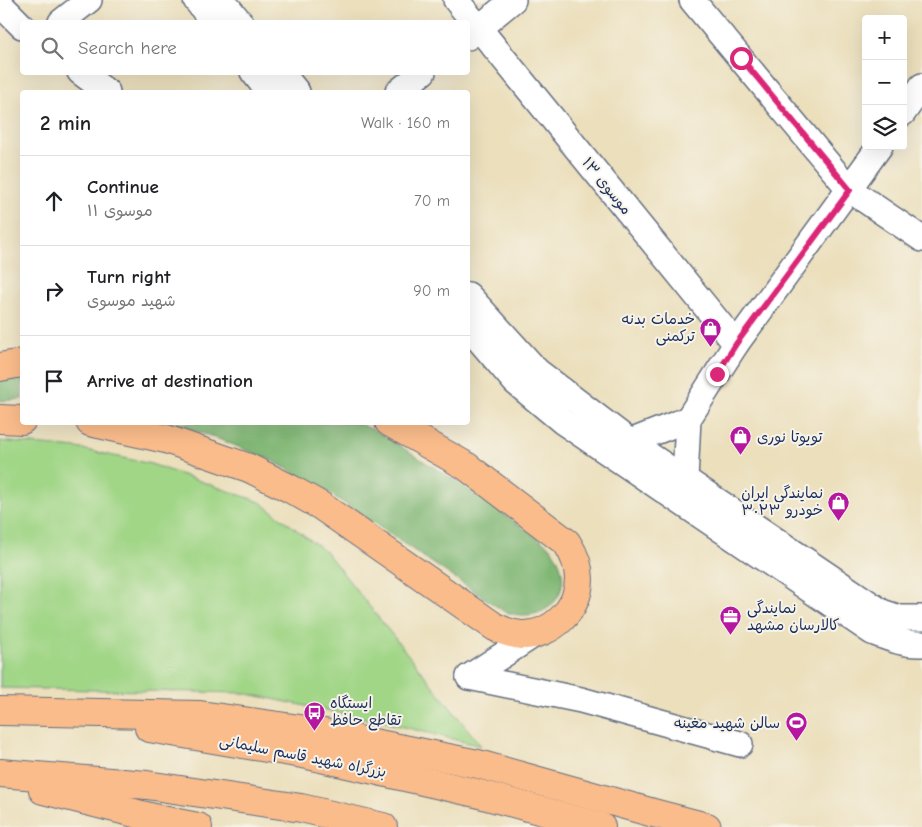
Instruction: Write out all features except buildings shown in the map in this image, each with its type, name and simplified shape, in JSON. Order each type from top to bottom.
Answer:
[{"type":"main road","points":[[0,367],[20,364]]},
{"type":"main road","points":[[0,419],[20,420]]},
{"type":"main road","points":[[103,425],[166,439],[249,468],[321,506],[495,627],[520,635],[535,634],[549,628],[562,619],[573,605],[578,590],[578,569],[567,543],[466,466],[393,425]]},
{"type":"main road","points":[[0,712],[200,715],[314,732],[478,764],[707,827]]},
{"type":"main road","name":"بزرگراه شهید قاسم سلیمانی","points":[[0,712],[154,729],[308,755],[476,793],[601,827]]},
{"type":"main road","points":[[0,773],[147,785],[301,808],[383,827]]},
{"type":"main road","points":[[0,779],[162,820],[198,827]]},
{"type":"street","points":[[64,20],[89,0]]},
{"type":"street","points":[[196,0],[211,20]]},
{"type":"street","points":[[222,0],[238,20]]},
{"type":"street","name":"موسوی ۱۳","points":[[456,0],[467,20]]},
{"type":"street","points":[[473,32],[513,0]]},
{"type":"street","points":[[692,0],[850,190],[922,239]]},
{"type":"street","points":[[0,4],[9,29]]},
{"type":"street","name":"موسوی ۱۳","points":[[473,32],[736,344]]},
{"type":"street","points":[[84,75],[104,90]]},
{"type":"street","points":[[255,75],[267,90]]},
{"type":"street","points":[[283,75],[295,90]]},
{"type":"street","points":[[400,90],[419,75]]},
{"type":"street","points":[[907,107],[922,86]]},
{"type":"street","points":[[685,479],[688,419],[736,344],[850,190],[877,150]]},
{"type":"street","points":[[470,297],[537,371],[630,442],[882,612],[900,618],[922,618]]},
{"type":"street","points":[[470,330],[515,382],[563,422],[872,632],[895,641],[915,645],[922,644]]},
{"type":"street","points":[[630,442],[688,419]]},
{"type":"street","points":[[535,634],[469,677],[581,700],[740,744]]},
{"type":"green space","points":[[20,376],[20,399],[0,401],[0,379]]},
{"type":"green space","points":[[177,425],[362,425],[376,431],[457,482],[549,546],[558,560],[562,574],[562,588],[557,599],[548,608],[536,613],[522,615],[505,612],[319,486],[269,459]]},
{"type":"green space","points":[[0,441],[77,448],[151,464],[260,502],[326,552],[481,746],[388,723],[243,693],[0,688]]},
{"type":"place","name":"خدمات بدنه ترکمنی","points":[[711,347]]},
{"type":"place","name":"تویوتا نوری","points":[[741,456]]},
{"type":"place","name":"نمایندگی ایران خودرو ۳۰۲۳","points":[[839,521]]},
{"type":"place","name":"نمایندگی کالارسان مشهد","points":[[731,636]]},
{"type":"place","name":"ایستگاه تقاطع حافظ","points":[[314,731]]},
{"type":"place","name":"سالن شهید مغینه","points":[[796,742]]},
{"type":"route","points":[[717,374],[736,344],[850,190],[741,58]]}]
